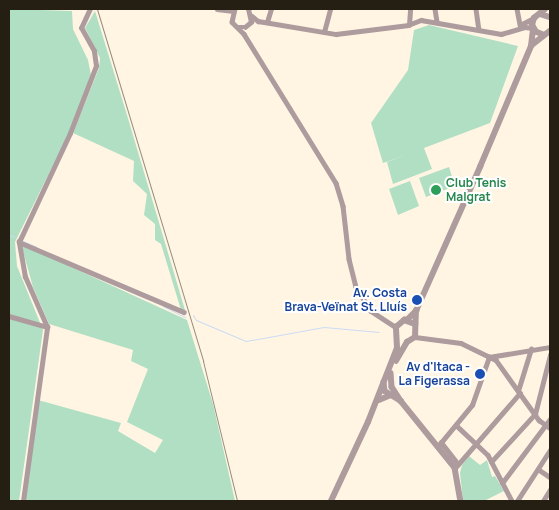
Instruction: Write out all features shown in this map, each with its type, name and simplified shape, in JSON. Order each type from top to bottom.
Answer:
[{"type":"street","points":[[23,501],[46,328],[25,277],[19,242],[70,134],[96,66],[94,51],[82,28],[90,9]]},
{"type":"street","points":[[217,9],[224,11],[234,10],[231,17]]},
{"type":"street","points":[[248,9],[252,16],[258,20],[324,32],[352,33],[408,25],[415,22],[437,22],[501,34],[525,27],[548,33]]},
{"type":"street","points":[[267,22],[271,9]]},
{"type":"street","points":[[324,32],[330,9]]},
{"type":"street","points":[[408,25],[410,9]]},
{"type":"street","points":[[435,9],[437,22]]},
{"type":"street","points":[[476,9],[480,30]]},
{"type":"street","points":[[517,9],[518,24],[523,25],[545,9]]},
{"type":"street","points":[[540,14],[550,17],[549,9]]},
{"type":"street","points":[[224,11],[244,34],[336,183],[344,213],[351,270],[360,295],[372,311],[396,326],[398,338],[384,388],[331,501]]},
{"type":"street","points":[[244,34],[252,16]]},
{"type":"street","points":[[410,17],[415,22]]},
{"type":"street","points":[[416,334],[416,311],[531,46],[534,18]]},
{"type":"street","points":[[238,27],[258,20]]},
{"type":"street","points":[[531,46],[548,33]]},
{"type":"street","points":[[19,242],[184,312]]},
{"type":"street","points":[[396,326],[407,320],[416,311]]},
{"type":"street","points":[[9,316],[46,328]]},
{"type":"street","points":[[407,320],[415,324]]},
{"type":"street","points":[[416,334],[426,338],[461,343],[496,360],[535,414],[548,426]]},
{"type":"street","points":[[371,414],[373,405],[390,371],[407,342],[416,334]]},
{"type":"street","points":[[398,338],[407,342]]},
{"type":"street","points":[[489,356],[550,347]]},
{"type":"street","points":[[456,466],[519,392],[531,349]]},
{"type":"street","points":[[491,462],[535,414],[550,355]]},
{"type":"street","points":[[440,444],[458,426],[478,394],[489,356]]},
{"type":"street","points":[[390,371],[392,387],[401,401],[440,444],[456,466],[461,501]]},
{"type":"street","points":[[373,405],[384,388],[392,387]]},
{"type":"street","points":[[384,388],[401,401]]},
{"type":"street","points":[[379,400],[391,395]]},
{"type":"street","points":[[502,483],[548,426],[550,419]]},
{"type":"street","points":[[458,426],[476,443],[491,462],[512,501]]},
{"type":"street","points":[[517,501],[550,450]]},
{"type":"street","points":[[538,469],[550,476]]},
{"type":"street","points":[[543,501],[550,490]]},
{"type":"green space","points":[[9,9],[72,11],[73,29],[88,60],[91,75],[69,133],[15,242],[17,266],[43,330],[19,501],[9,501]]},
{"type":"green space","points":[[95,11],[185,310],[181,310],[161,244],[155,240],[155,224],[144,215],[147,194],[133,181],[134,161],[73,133],[99,68],[100,58],[85,28]]},
{"type":"green space","points":[[429,25],[518,46],[490,123],[424,148],[432,169],[393,184],[387,162],[406,155],[383,163],[371,123],[408,70],[414,30]]},
{"type":"green space","points":[[449,167],[455,186],[426,197],[419,178]]},
{"type":"green space","points":[[410,181],[419,206],[398,215],[389,189]]},
{"type":"green space","points":[[21,244],[187,320],[213,404],[235,501],[25,501],[38,400],[121,423],[118,431],[155,453],[163,440],[127,422],[148,369],[131,361],[133,350],[49,324],[33,287]]},
{"type":"green space","points":[[469,456],[480,465],[487,460],[492,477],[495,476],[504,491],[484,501],[463,501],[460,473],[462,465]]},
{"type":"waterway","points":[[9,235],[14,237]]},
{"type":"waterway","points":[[23,241],[37,247]]},
{"type":"waterway","points":[[163,306],[185,317]]},
{"type":"waterway","points":[[193,315],[196,320],[246,341],[324,327],[379,332]]},
{"type":"railway","points":[[97,9],[203,361],[237,501]]},
{"type":"place","name":"Club Tenis Malgrat","points":[[436,190]]},
{"type":"place","name":"Av. Costa Brava-Veïnat St. Lluís","points":[[417,300]]},
{"type":"place","name":"Av d'Itaca - La Figerassa","points":[[480,374]]}]
